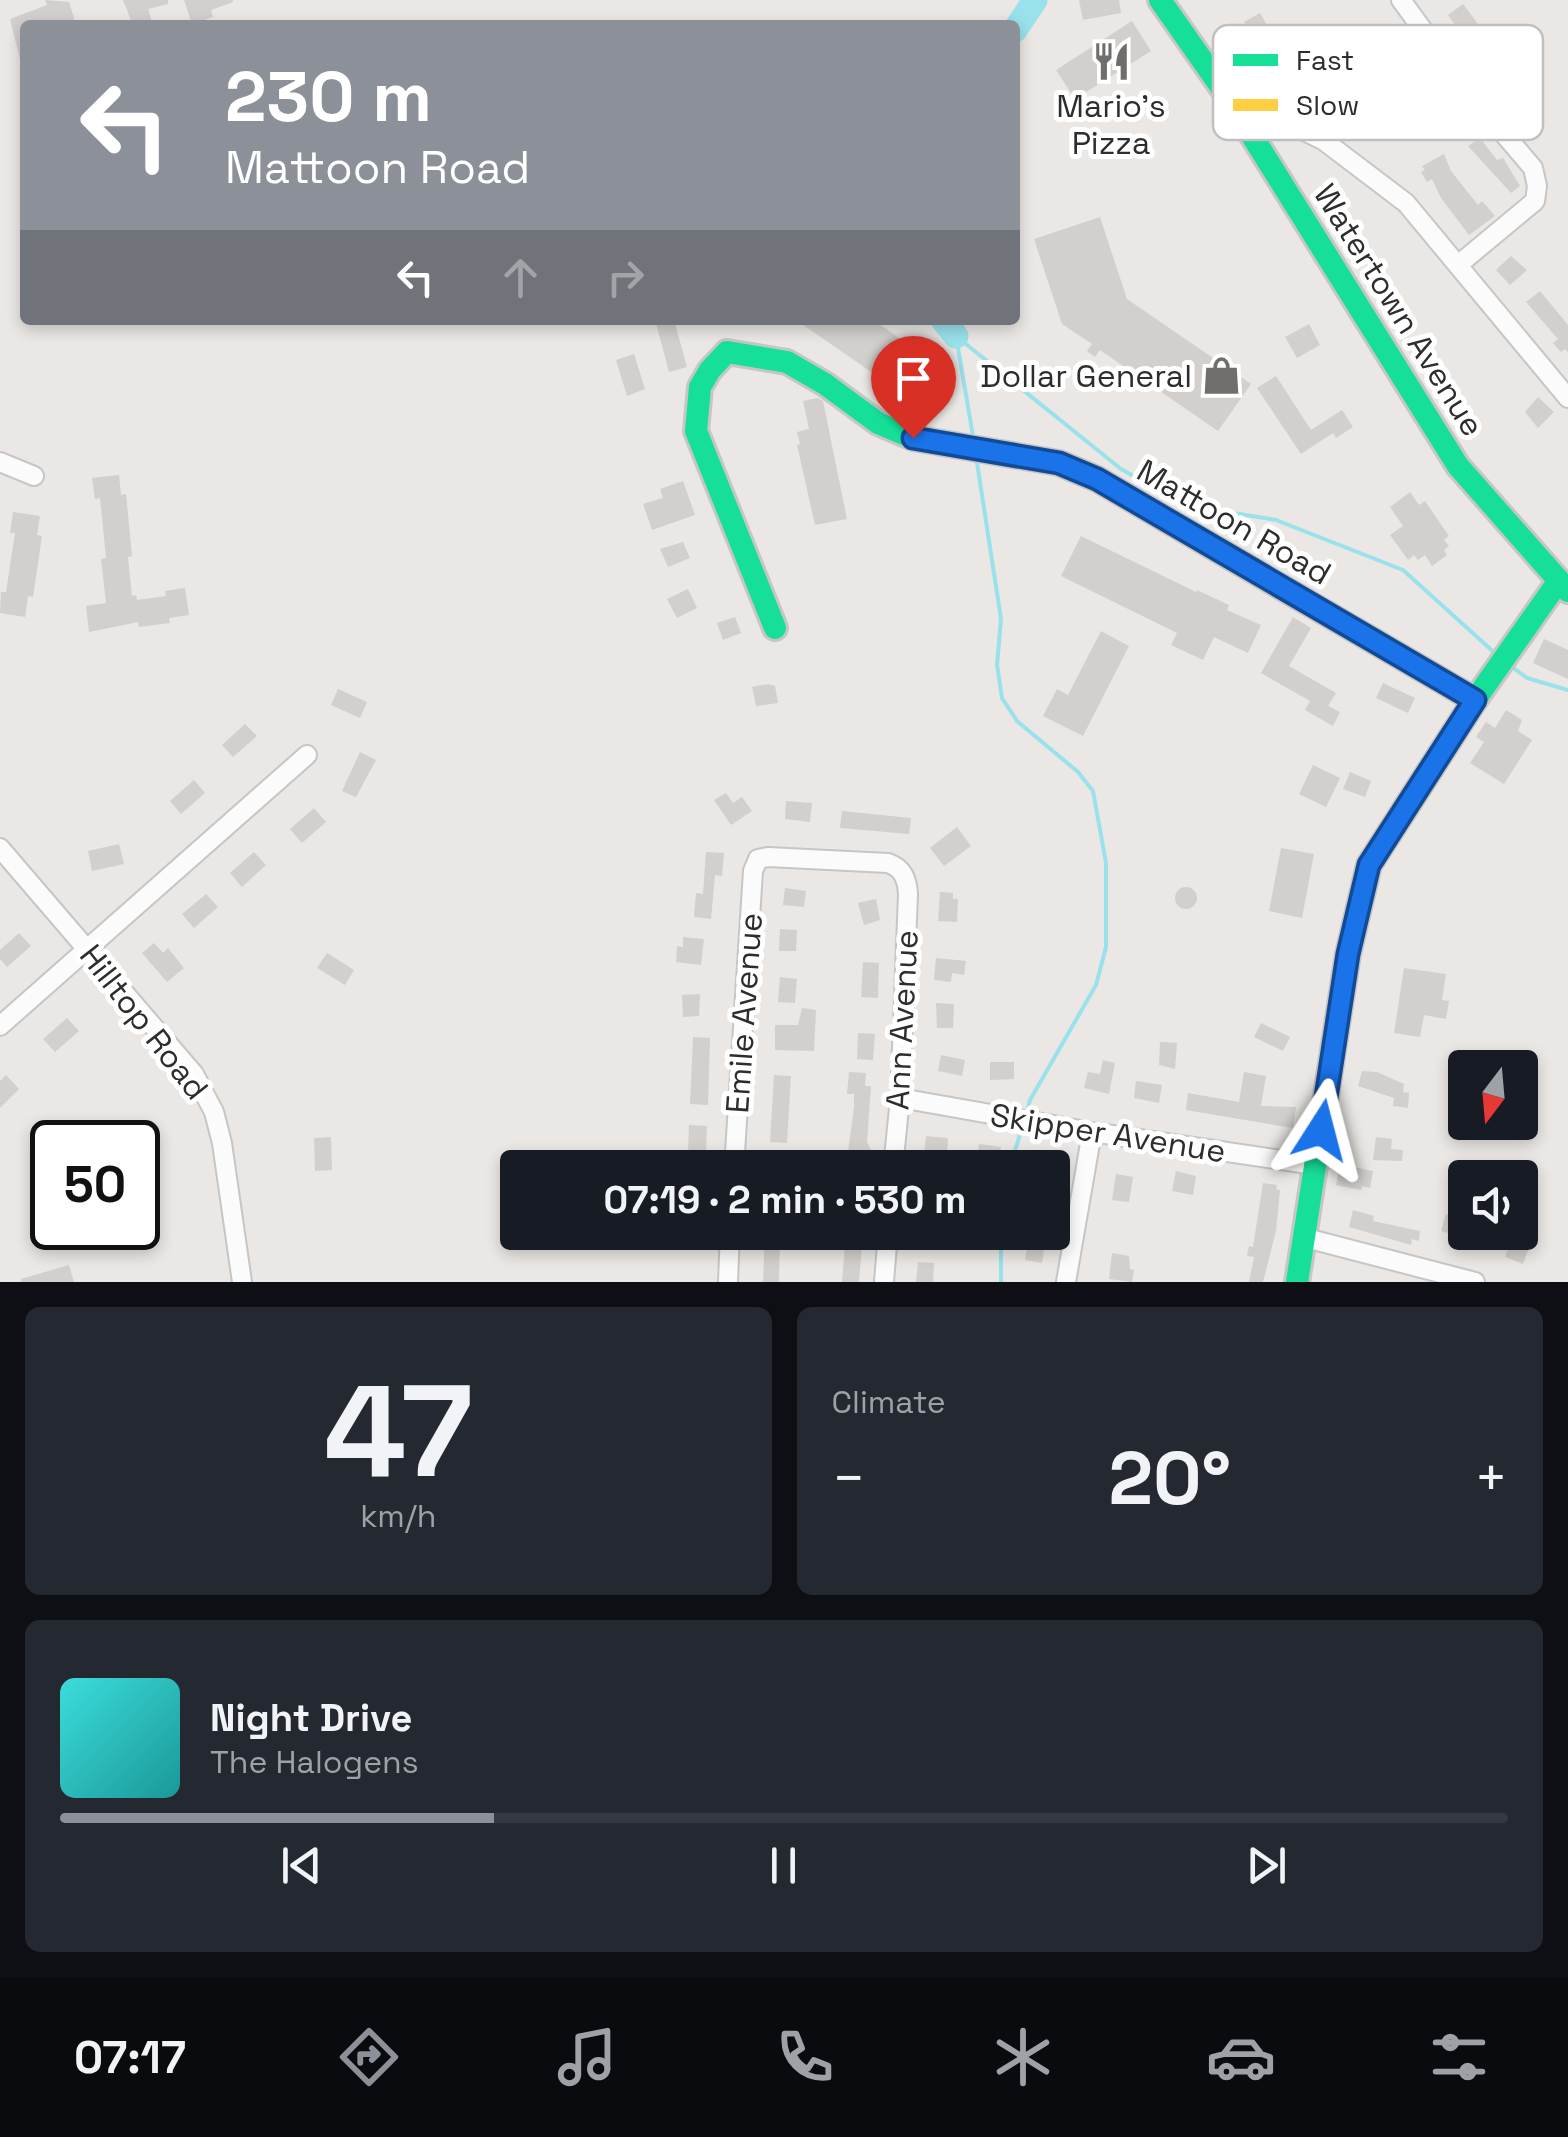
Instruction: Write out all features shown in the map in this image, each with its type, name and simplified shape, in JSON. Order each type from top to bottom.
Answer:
[{"type":"main road","name":"Watertown Avenue","points":[[1160,0],[1213,75]]},
{"type":"main road","name":"Watertown Avenue","points":[[1255,140],[1458,466],[1563,586]]},
{"type":"main road","name":"Mattoon Road","points":[[774,628],[696,432],[694,401],[706,372],[727,352],[787,362],[878,423],[913,438],[1059,463],[1097,479],[1480,692]]},
{"type":"main road","points":[[1298,1282],[1348,954],[1369,865],[1480,692],[1529,622],[1563,586]]},
{"type":"street","points":[[1401,0],[1419,25]]},
{"type":"street","points":[[1323,140],[1406,202],[1568,398]]},
{"type":"street","points":[[1458,265],[1535,201],[1533,168],[1509,140]]},
{"type":"street","points":[[0,462],[34,476]]},
{"type":"street","points":[[0,1026],[307,755]]},
{"type":"street","name":"Hilltop Road","points":[[0,848],[194,1074],[214,1112],[242,1282]]},
{"type":"street","name":"Ann Avenue","points":[[758,859],[888,863],[904,874],[908,894],[895,1150]]},
{"type":"street","name":"Emile Avenue","points":[[735,1150],[742,1015],[758,859]]},
{"type":"street","name":"Skipper Avenue","points":[[900,1098],[1315,1165]]},
{"type":"street","points":[[1066,1282],[1092,1132]]},
{"type":"street","points":[[1306,1238],[1475,1282]]},
{"type":"street","points":[[728,1282],[729,1250]]},
{"type":"street","points":[[884,1282],[887,1250]]},
{"type":"building","points":[[45,0],[69,2],[74,20],[20,20],[20,59],[10,19],[47,5]]},
{"type":"building","points":[[123,0],[168,0],[168,4],[148,9],[151,20],[131,20]]},
{"type":"building","points":[[184,0],[233,0],[211,10],[213,17],[191,20]]},
{"type":"building","points":[[1079,0],[1119,0],[1121,13],[1083,20]]},
{"type":"building","points":[[1463,4],[1478,24],[1455,25],[1448,15]]},
{"type":"building","points":[[1260,13],[1267,25],[1246,25],[1244,22]]},
{"type":"building","points":[[1132,21],[1151,51],[1075,99],[1056,70]]},
{"type":"building","points":[[1482,140],[1497,160],[1503,158],[1520,186],[1511,193],[1468,146]]},
{"type":"building","points":[[1444,154],[1451,171],[1478,205],[1482,201],[1495,216],[1469,235],[1432,179],[1427,182],[1421,172],[1425,170],[1422,166]]},
{"type":"building","points":[[1100,217],[1127,299],[1251,384],[1218,431],[1100,350],[1095,357],[1087,351],[1092,344],[1062,324],[1034,239]]},
{"type":"building","points":[[1511,256],[1527,270],[1510,285],[1496,270]]},
{"type":"building","points":[[1540,291],[1568,325],[1568,352],[1561,352],[1553,343],[1558,339],[1526,302]]},
{"type":"building","points":[[1309,324],[1320,345],[1297,358],[1285,337]]},
{"type":"building","points":[[657,325],[675,325],[687,367],[669,372]]},
{"type":"building","points":[[803,325],[880,325],[931,360],[906,396]]},
{"type":"building","points":[[634,354],[645,389],[627,396],[616,360]]},
{"type":"building","points":[[1276,376],[1311,430],[1342,410],[1353,427],[1336,438],[1333,433],[1301,454],[1257,388]]},
{"type":"building","points":[[1538,397],[1554,412],[1538,428],[1525,412]]},
{"type":"building","points":[[803,401],[823,401],[847,519],[815,525],[797,432],[809,429]]},
{"type":"building","points":[[119,475],[121,495],[126,494],[132,596],[136,595],[137,600],[166,596],[165,591],[185,588],[189,615],[169,618],[170,623],[139,627],[138,622],[89,632],[86,606],[106,603],[100,498],[95,499],[92,478]]},
{"type":"building","points":[[683,481],[695,515],[652,530],[643,504],[663,498],[660,489]]},
{"type":"building","points":[[1410,492],[1419,505],[1425,501],[1449,536],[1444,540],[1449,546],[1444,550],[1447,555],[1432,566],[1425,555],[1418,560],[1414,555],[1408,560],[1390,535],[1403,526],[1390,507]]},
{"type":"building","points":[[13,512],[40,516],[37,535],[42,536],[33,597],[28,596],[25,617],[0,613],[15,533],[10,533]]},
{"type":"building","points":[[1081,536],[1229,605],[1227,610],[1261,625],[1248,653],[1214,637],[1203,660],[1171,645],[1177,633],[1061,576]]},
{"type":"building","points":[[683,542],[690,558],[668,567],[660,549]]},
{"type":"building","points":[[688,589],[697,608],[677,618],[667,599]]},
{"type":"building","points":[[735,617],[741,633],[723,640],[717,623]]},
{"type":"building","points":[[1293,617],[1311,628],[1289,666],[1336,693],[1328,706],[1340,712],[1333,726],[1305,710],[1310,701],[1261,673]]},
{"type":"building","points":[[1101,631],[1129,646],[1083,736],[1043,716],[1057,689],[1068,695]]},
{"type":"building","points":[[1544,639],[1568,650],[1568,679],[1533,663]]},
{"type":"building","points":[[1383,683],[1415,698],[1408,713],[1376,698]]},
{"type":"building","points":[[775,686],[778,703],[756,706],[752,687]]},
{"type":"building","points":[[338,689],[367,702],[360,718],[331,705]]},
{"type":"building","points":[[1506,710],[1522,720],[1518,731],[1532,740],[1504,784],[1470,763],[1484,742],[1476,737],[1486,722],[1495,728]]},
{"type":"building","points":[[245,724],[257,736],[233,757],[222,745]]},
{"type":"building","points":[[360,752],[376,760],[356,797],[342,791]]},
{"type":"building","points":[[1313,765],[1340,778],[1326,807],[1299,794]]},
{"type":"building","points":[[1350,772],[1371,781],[1365,797],[1343,789]]},
{"type":"building","points":[[194,780],[205,793],[181,814],[170,801]]},
{"type":"building","points":[[726,793],[733,803],[742,797],[752,811],[731,825],[714,800]]},
{"type":"building","points":[[786,801],[812,803],[810,822],[785,819]]},
{"type":"building","points":[[314,808],[326,822],[302,843],[290,829]]},
{"type":"building","points":[[842,811],[911,818],[909,834],[840,828]]},
{"type":"building","points":[[957,827],[971,846],[944,866],[930,848]]},
{"type":"building","points":[[119,844],[124,864],[92,871],[88,851]]},
{"type":"building","points":[[1281,848],[1314,854],[1302,918],[1269,911]]},
{"type":"building","points":[[254,852],[266,865],[242,887],[230,873]]},
{"type":"building","points":[[706,852],[724,853],[722,876],[715,875],[711,919],[694,917],[696,893],[703,894]]},
{"type":"building","points":[[1186,887],[1194,890],[1194,906],[1186,909],[1178,906],[1175,898],[1178,890]]},
{"type":"building","points":[[785,888],[806,891],[804,907],[783,905]]},
{"type":"building","points":[[940,892],[953,893],[953,899],[958,899],[957,922],[938,921]]},
{"type":"building","points":[[206,894],[218,907],[194,928],[182,914]]},
{"type":"building","points":[[876,899],[880,920],[864,925],[858,903]]},
{"type":"building","points":[[780,929],[797,930],[796,951],[779,951]]},
{"type":"building","points":[[19,933],[31,946],[7,967],[0,959],[0,950]]},
{"type":"building","points":[[683,937],[704,939],[701,965],[676,962],[677,946],[683,947]]},
{"type":"building","points":[[154,943],[163,953],[168,948],[184,968],[167,982],[142,953]]},
{"type":"building","points":[[327,953],[354,970],[345,985],[317,968]]},
{"type":"building","points":[[936,958],[966,961],[964,975],[952,973],[951,982],[934,980]]},
{"type":"building","points":[[863,962],[879,963],[878,998],[861,997]]},
{"type":"building","points":[[1404,968],[1446,974],[1442,1000],[1449,1001],[1446,1019],[1424,1015],[1420,1037],[1394,1033]]},
{"type":"building","points":[[780,977],[797,979],[795,1003],[778,1002]]},
{"type":"building","points":[[700,994],[699,1016],[683,1017],[682,995]]},
{"type":"building","points":[[936,1003],[954,1004],[953,1028],[937,1028]]},
{"type":"building","points":[[802,1008],[816,1010],[814,1051],[775,1050],[775,1025],[798,1025]]},
{"type":"building","points":[[67,1018],[79,1031],[55,1052],[43,1039]]},
{"type":"building","points":[[1261,1023],[1290,1037],[1283,1051],[1254,1037]]},
{"type":"building","points":[[858,1033],[875,1034],[873,1060],[857,1059]]},
{"type":"building","points":[[693,1037],[710,1038],[708,1105],[690,1104]]},
{"type":"building","points":[[1160,1042],[1177,1043],[1175,1069],[1159,1065]]},
{"type":"building","points":[[941,1055],[965,1060],[962,1076],[938,1071]]},
{"type":"building","points":[[1103,1060],[1115,1063],[1109,1094],[1084,1088],[1088,1072],[1100,1074]]},
{"type":"building","points":[[990,1062],[1014,1062],[1014,1079],[990,1080]]},
{"type":"building","points":[[1362,1071],[1377,1072],[1404,1084],[1403,1092],[1409,1093],[1408,1108],[1393,1106],[1394,1098],[1358,1086]]},
{"type":"building","points":[[849,1072],[866,1073],[865,1086],[871,1086],[867,1142],[871,1150],[848,1150],[854,1094],[847,1094]]},
{"type":"building","points":[[1244,1072],[1266,1076],[1261,1106],[1296,1107],[1293,1128],[1186,1110],[1188,1093],[1239,1102]]},
{"type":"building","points":[[6,1075],[19,1089],[0,1108],[0,1081]]},
{"type":"building","points":[[774,1075],[791,1076],[787,1143],[770,1142]]},
{"type":"building","points":[[1136,1081],[1162,1085],[1159,1103],[1134,1098]]},
{"type":"building","points":[[689,1125],[707,1126],[706,1150],[688,1150]]},
{"type":"building","points":[[926,1136],[948,1138],[947,1150],[924,1150]]},
{"type":"building","points":[[331,1137],[332,1170],[315,1171],[314,1138]]},
{"type":"building","points":[[1376,1137],[1392,1139],[1391,1149],[1403,1150],[1402,1161],[1373,1160]]},
{"type":"building","points":[[979,1144],[1001,1147],[1001,1150],[978,1150]]},
{"type":"building","points":[[1340,1164],[1373,1171],[1370,1188],[1336,1185]]},
{"type":"building","points":[[1176,1171],[1196,1176],[1193,1195],[1172,1191]]},
{"type":"building","points":[[1116,1174],[1133,1177],[1129,1202],[1112,1200]]},
{"type":"building","points":[[1263,1183],[1277,1185],[1280,1190],[1276,1231],[1263,1282],[1249,1282],[1254,1257],[1247,1256],[1249,1246],[1253,1247]]},
{"type":"building","points":[[1353,1210],[1374,1216],[1373,1221],[1420,1231],[1419,1241],[1412,1239],[1411,1245],[1349,1227]]},
{"type":"building","points":[[1446,1214],[1448,1215],[1448,1233],[1441,1231]]},
{"type":"building","points":[[764,1250],[780,1250],[779,1282],[763,1282]]},
{"type":"building","points":[[845,1250],[862,1250],[859,1282],[842,1282]]},
{"type":"building","points":[[1027,1250],[1044,1250],[1042,1263],[1025,1260]]},
{"type":"building","points":[[1508,1250],[1528,1250],[1523,1264],[1505,1257]]},
{"type":"building","points":[[1112,1253],[1129,1256],[1130,1269],[1134,1270],[1132,1282],[1109,1279]]},
{"type":"building","points":[[918,1262],[934,1263],[933,1282],[916,1282]]},
{"type":"building","points":[[69,1265],[74,1282],[21,1282],[21,1279]]},
{"type":"waterway","points":[[1020,22],[1035,0]]},
{"type":"waterway","points":[[947,325],[956,336]]},
{"type":"waterway","points":[[956,336],[974,442]]},
{"type":"waterway","points":[[956,336],[1121,469],[1173,498],[1276,520],[1403,570],[1497,655]]},
{"type":"waterway","points":[[976,456],[1001,619],[997,665],[1002,698],[1017,721],[1078,772],[1093,791],[1106,863],[1106,947],[1096,985],[1030,1100],[1026,1115]]},
{"type":"waterway","points":[[1508,664],[1527,678],[1568,690]]},
{"type":"waterway","points":[[1015,1150],[1023,1124]]},
{"type":"waterway","points":[[1001,1250],[1001,1282]]},
{"type":"traffic: fast","points":[[1160,0],[1213,75]]},
{"type":"traffic: fast","points":[[1255,140],[1458,466],[1568,591]]},
{"type":"traffic: fast","points":[[775,628],[696,431],[700,387],[727,352],[787,362],[878,423],[913,438],[1059,463],[1097,479],[1300,598]]},
{"type":"traffic: fast","points":[[1297,1282],[1348,954],[1369,865],[1475,700],[1558,582]]},
{"type":"traffic: slow","points":[[1300,598],[1475,700]]},
{"type":"place","name":"Mario's Pizza","points":[[1111,61]]},
{"type":"place","name":"Dollar General","points":[[1222,376]]},
{"type":"route","points":[[913,438],[1059,463],[1097,479],[1475,700],[1369,865],[1348,954],[1321,1130]]}]
